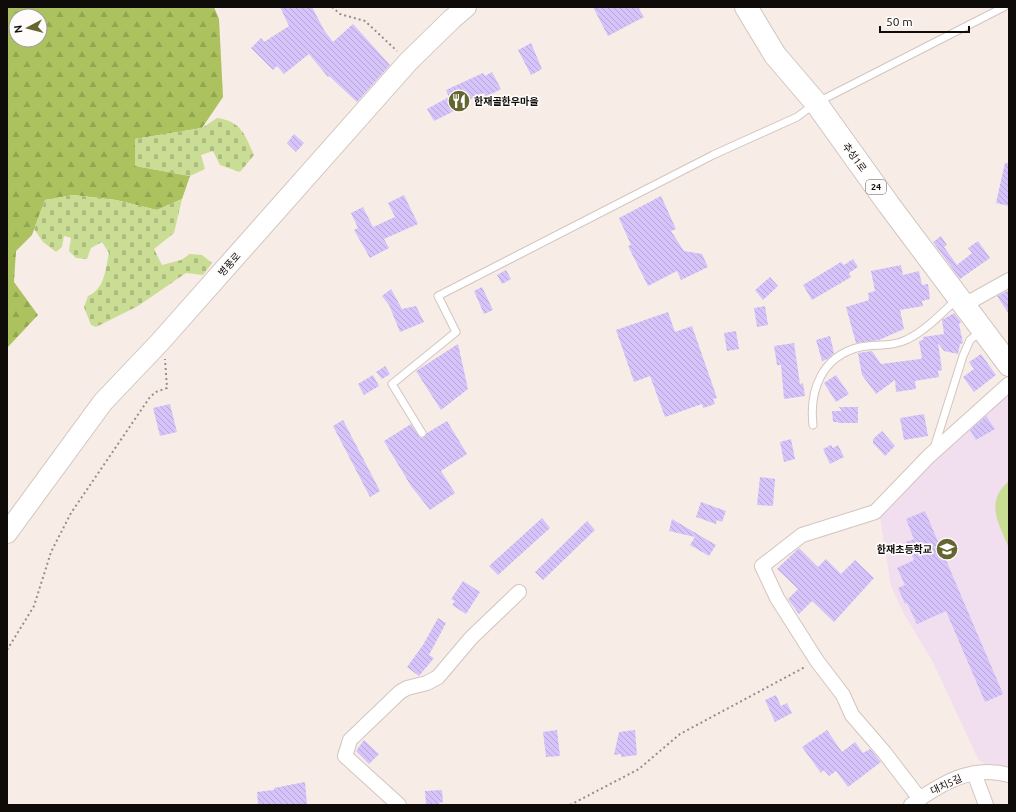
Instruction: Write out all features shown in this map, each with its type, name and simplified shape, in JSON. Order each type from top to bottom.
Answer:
[{"type":"main road","name":"병풍로","points":[[7,533],[103,402],[160,342],[408,62],[466,7]]},
{"type":"main road","name":"추성1로","points":[[746,7],[776,55],[816,103],[982,330],[1007,357]]},
{"type":"street","points":[[962,302],[1009,280]]},
{"type":"street","points":[[915,802],[884,752],[852,715],[843,695],[817,661],[777,598],[762,566],[802,535],[875,512],[932,453],[1009,384]]},
{"type":"street","points":[[399,805],[345,756],[350,740],[400,692],[407,688],[427,683],[438,677],[471,638],[520,592]]},
{"type":"street","name":"대치5길","points":[[915,802],[953,779],[974,773],[986,772],[1009,775]]},
{"type":"street","points":[[974,773],[986,805]]},
{"type":"lane","points":[[422,433],[392,384],[456,332],[438,296],[713,155],[797,117],[816,103],[1004,7]]},
{"type":"lane","points":[[813,425],[812,406],[815,388],[821,374],[834,361],[844,354],[860,347],[885,345],[907,340],[962,302]]},
{"type":"lane","points":[[932,453],[963,356],[970,340],[982,330]]},
{"type":"path","points":[[332,7],[340,14],[365,21],[408,62]]},
{"type":"path","points":[[7,650],[34,606],[51,552],[71,513],[150,397],[156,392],[167,388],[164,354],[160,342]]},
{"type":"path","points":[[570,805],[639,768],[680,734],[817,661]]},
{"type":"shaded area","name":"한재초등학교","points":[[1009,388],[1009,769],[985,764],[978,759],[933,662],[904,614],[891,586],[879,511]]},
{"type":"green space","points":[[7,7],[214,7],[219,19],[223,97],[202,128],[135,139],[136,166],[190,176],[182,199],[157,210],[116,200],[73,195],[45,200],[32,235],[16,251],[14,282],[38,315],[7,348]]},
{"type":"green space","points":[[217,118],[232,122],[241,130],[245,135],[254,155],[240,172],[220,165],[213,151],[201,155],[205,169],[190,176],[135,166],[135,139],[202,128]]},
{"type":"green space","points":[[73,195],[116,200],[157,210],[182,199],[174,233],[154,249],[162,265],[181,260],[190,254],[202,255],[212,263],[203,275],[186,273],[138,306],[96,327],[91,325],[84,307],[88,296],[94,293],[101,284],[109,253],[102,242],[91,248],[87,259],[76,258],[69,251],[71,238],[64,236],[62,247],[56,252],[43,242],[34,229],[45,200]]},
{"type":"green space","points":[[1009,481],[1009,548],[998,522],[995,505],[1001,489]]},
{"type":"building","points":[[280,7],[312,7],[324,30],[333,42],[353,24],[390,65],[357,102],[329,76],[328,77],[309,54],[284,74],[277,66],[273,70],[251,48],[261,38],[264,42],[289,26]]},
{"type":"building","points":[[593,7],[638,7],[644,17],[608,36]]},
{"type":"building","points":[[531,43],[542,69],[531,75],[518,50]]},
{"type":"building","points":[[492,72],[501,89],[486,97],[484,93],[452,108],[454,111],[434,121],[427,109],[449,97],[446,90],[483,73],[485,76]]},
{"type":"building","points":[[294,134],[304,143],[296,152],[287,143]]},
{"type":"building","points":[[1005,163],[1009,163],[1009,206],[996,203]]},
{"type":"building","points":[[404,195],[418,224],[384,239],[389,248],[370,258],[354,230],[358,228],[351,213],[363,207],[373,227],[395,217],[388,203]]},
{"type":"building","points":[[661,196],[676,229],[671,231],[684,251],[702,254],[708,267],[681,280],[677,271],[648,286],[628,246],[631,245],[619,218]]},
{"type":"building","points":[[941,236],[947,245],[944,247],[957,265],[972,253],[968,248],[978,241],[990,258],[960,279],[933,242]]},
{"type":"building","points":[[853,259],[858,267],[849,273],[851,277],[812,300],[803,285],[841,262],[844,265]]},
{"type":"building","points":[[901,265],[903,275],[919,271],[922,285],[928,284],[930,299],[922,301],[923,306],[900,310],[904,329],[879,340],[856,343],[846,307],[869,300],[868,293],[875,291],[871,271]]},
{"type":"building","points":[[506,270],[511,279],[502,284],[497,275]]},
{"type":"building","points":[[770,277],[778,286],[763,300],[755,290]]},
{"type":"building","points":[[482,287],[493,310],[484,314],[474,291]]},
{"type":"building","points":[[391,289],[402,309],[416,306],[424,322],[400,332],[389,305],[382,296]]},
{"type":"building","points":[[1009,290],[1009,314],[997,296]]},
{"type":"building","points":[[765,306],[768,325],[757,327],[754,308]]},
{"type":"building","points":[[668,312],[675,332],[692,326],[717,398],[713,399],[715,404],[703,408],[702,404],[665,417],[650,376],[634,382],[616,330]]},
{"type":"building","points":[[954,313],[961,322],[959,324],[963,343],[960,344],[958,354],[944,351],[938,343],[942,370],[938,371],[939,377],[915,381],[916,389],[896,392],[895,380],[876,394],[862,375],[858,353],[872,351],[881,364],[920,359],[922,358],[919,341],[923,340],[923,337],[944,334],[942,320]]},
{"type":"building","points":[[736,331],[739,349],[727,351],[724,333]]},
{"type":"building","points":[[830,336],[834,353],[828,359],[822,361],[816,340]]},
{"type":"building","points":[[794,343],[800,384],[803,383],[805,396],[784,399],[781,365],[777,365],[774,346]]},
{"type":"building","points":[[458,344],[468,389],[441,410],[416,371]]},
{"type":"building","points":[[981,354],[996,375],[974,392],[963,377],[974,369],[969,362]]},
{"type":"building","points":[[385,366],[390,374],[382,379],[376,372]]},
{"type":"building","points":[[373,375],[379,386],[364,395],[358,384]]},
{"type":"building","points":[[836,375],[849,394],[836,402],[824,383]]},
{"type":"building","points":[[170,404],[177,432],[160,436],[153,408]]},
{"type":"building","points":[[839,407],[858,407],[858,423],[833,422],[832,411],[842,411]]},
{"type":"building","points":[[924,414],[928,436],[904,440],[900,418]]},
{"type":"building","points":[[986,416],[995,429],[976,440],[970,430]]},
{"type":"building","points":[[343,420],[380,491],[370,497],[333,426]]},
{"type":"building","points":[[447,421],[467,454],[441,471],[455,493],[430,510],[411,486],[384,441],[411,424],[420,438],[424,437],[427,433]]},
{"type":"building","points":[[882,431],[895,446],[885,456],[873,443],[873,439]]},
{"type":"building","points":[[791,439],[795,459],[784,462],[780,442]]},
{"type":"building","points":[[831,445],[833,448],[838,445],[844,457],[830,464],[823,449]]},
{"type":"building","points":[[760,477],[775,479],[773,506],[757,505]]},
{"type":"building","points":[[701,502],[726,511],[722,522],[717,520],[716,524],[696,517]]},
{"type":"building","name":"한재초등학교","points":[[925,511],[1003,694],[985,702],[946,611],[917,624],[907,603],[905,604],[898,588],[905,585],[897,568],[914,560],[906,542],[914,539],[906,519]]},
{"type":"building","points":[[542,518],[550,528],[498,575],[489,566]]},
{"type":"building","points":[[672,519],[716,545],[709,556],[690,545],[695,537],[669,531]]},
{"type":"building","points":[[587,521],[595,530],[543,580],[535,572]]},
{"type":"building","points":[[799,548],[818,567],[826,559],[841,574],[855,560],[874,578],[834,622],[812,601],[799,614],[788,599],[798,589],[777,569]]},
{"type":"building","points":[[463,581],[480,592],[466,614],[452,605],[455,601],[451,599]]},
{"type":"building","points":[[438,618],[446,623],[429,655],[434,658],[419,676],[407,667],[423,645]]},
{"type":"building","points":[[776,695],[781,706],[787,703],[792,713],[775,722],[765,700]]},
{"type":"building","points":[[557,730],[560,756],[546,757],[543,732]]},
{"type":"building","points":[[635,730],[637,755],[621,757],[621,754],[614,755],[619,732]]},
{"type":"building","points":[[827,730],[842,752],[855,742],[863,753],[870,749],[881,762],[848,787],[836,771],[829,776],[824,770],[821,773],[802,747]]},
{"type":"building","points":[[364,740],[379,754],[369,764],[356,751]]},
{"type":"building","points":[[305,782],[307,805],[258,805],[257,792],[274,790],[274,788]]},
{"type":"building","points":[[442,790],[443,802],[439,803],[439,805],[426,805],[425,791]]},
{"type":"place","name":"한재골한우마을","points":[[459,101]]},
{"type":"place","name":"한재초등학교","points":[[947,549]]}]
